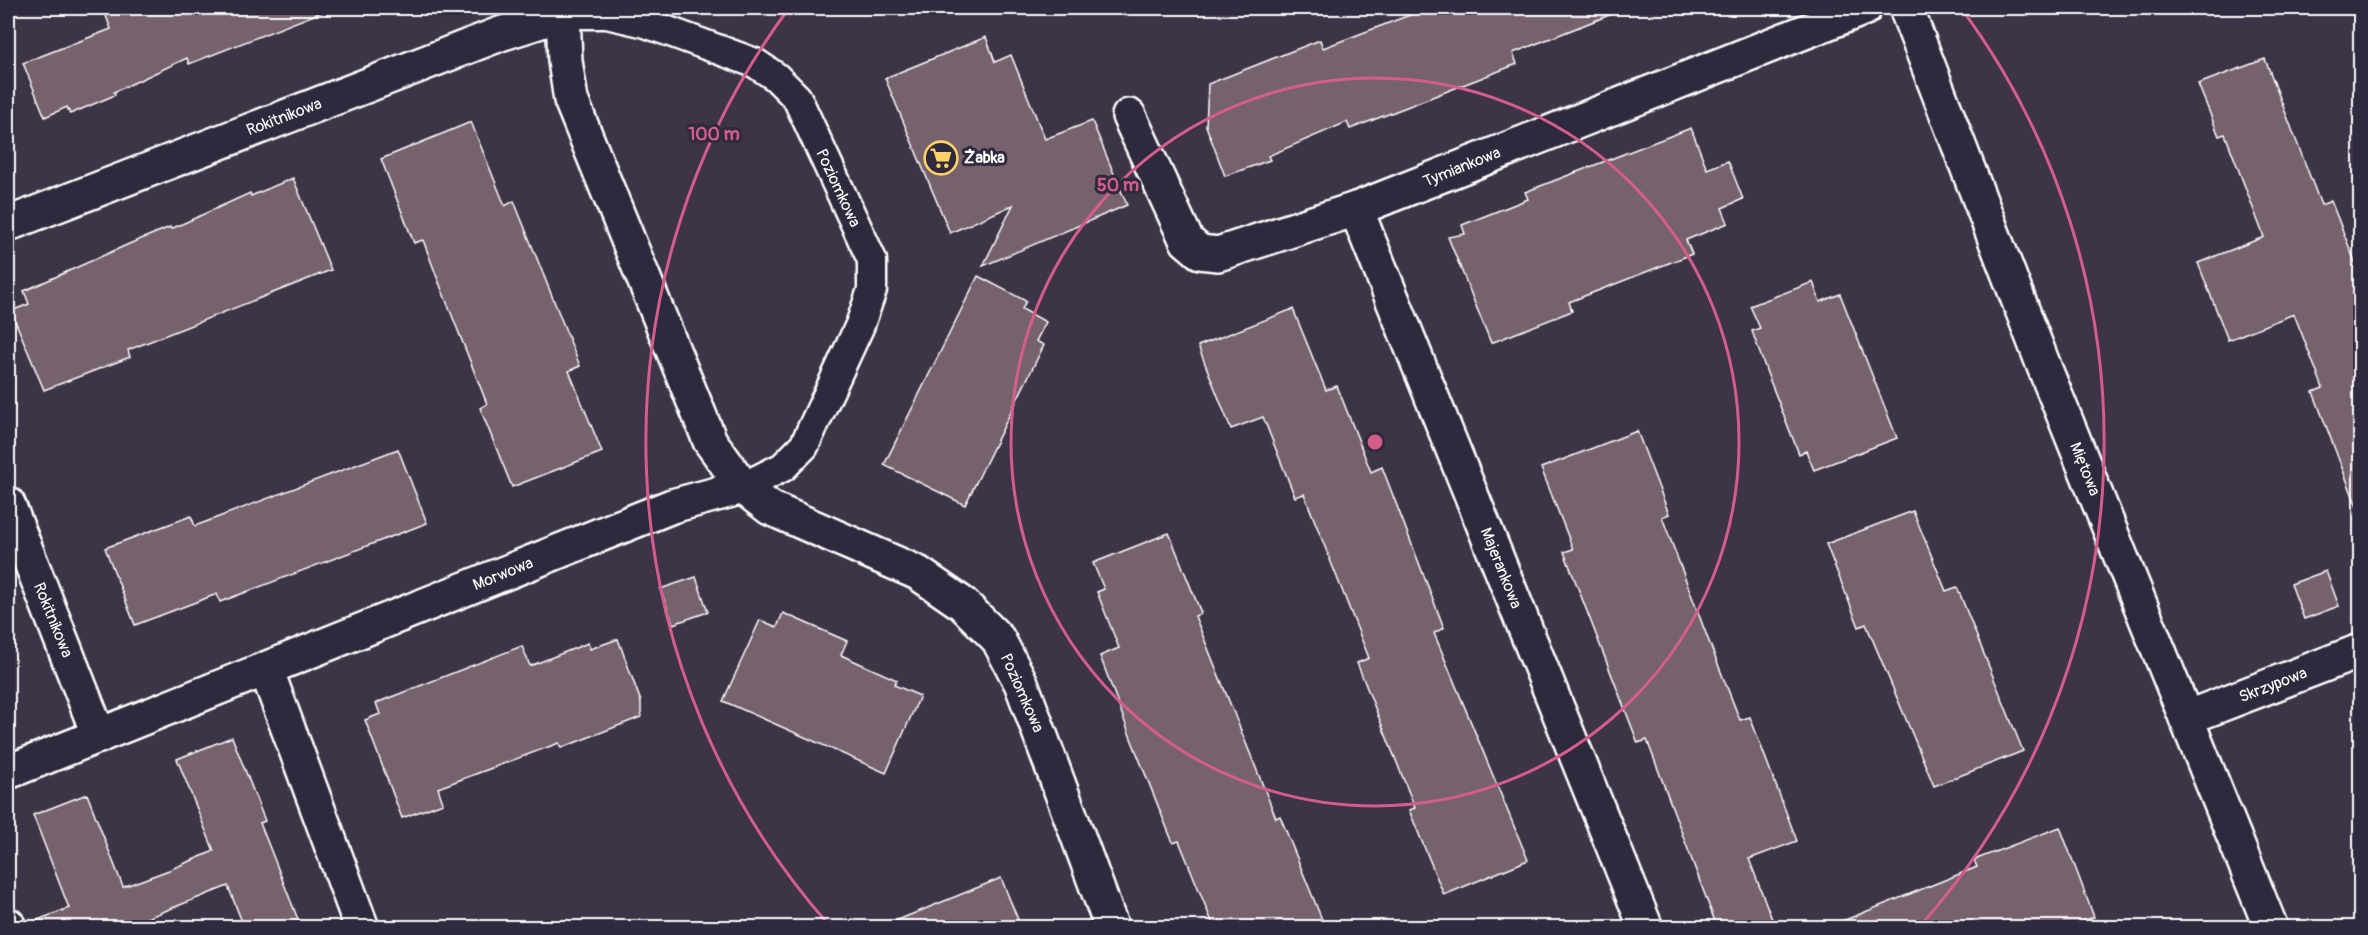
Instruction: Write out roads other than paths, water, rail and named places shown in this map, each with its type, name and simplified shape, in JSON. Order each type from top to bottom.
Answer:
[{"type":"street","name":"Tymiankowa","points":[[1129,116],[1187,241],[1200,252],[1218,254],[1356,209],[1865,8]]},
{"type":"street","name":"Miętowa","points":[[1906,8],[2045,369],[2271,927]]},
{"type":"street","name":"Rokitnikowa","points":[[8,224],[563,11]]},
{"type":"street","name":"Poziomkowa","points":[[563,11],[571,100],[710,441],[743,487],[770,508],[918,573],[963,604],[998,639],[1021,683],[1112,927]]},
{"type":"street","name":"Majerankowa","points":[[1356,209],[1646,927]]},
{"type":"street","name":"Morwowa","points":[[8,772],[672,506],[743,487]]},
{"type":"street","name":"Rokitnikowa","points":[[8,504],[99,735]]},
{"type":"street","name":"Skrzypowa","points":[[2186,718],[2361,651]]},
{"type":"street","points":[[266,669],[362,927]]},
{"type":"lane","name":"Poziomkowa","points":[[563,11],[607,14],[646,23],[755,63],[776,77],[797,98],[872,260],[872,290],[860,325],[804,446],[783,467],[743,487]]},
{"type":"place","name":"Żabka","points":[[941,158]]}]
